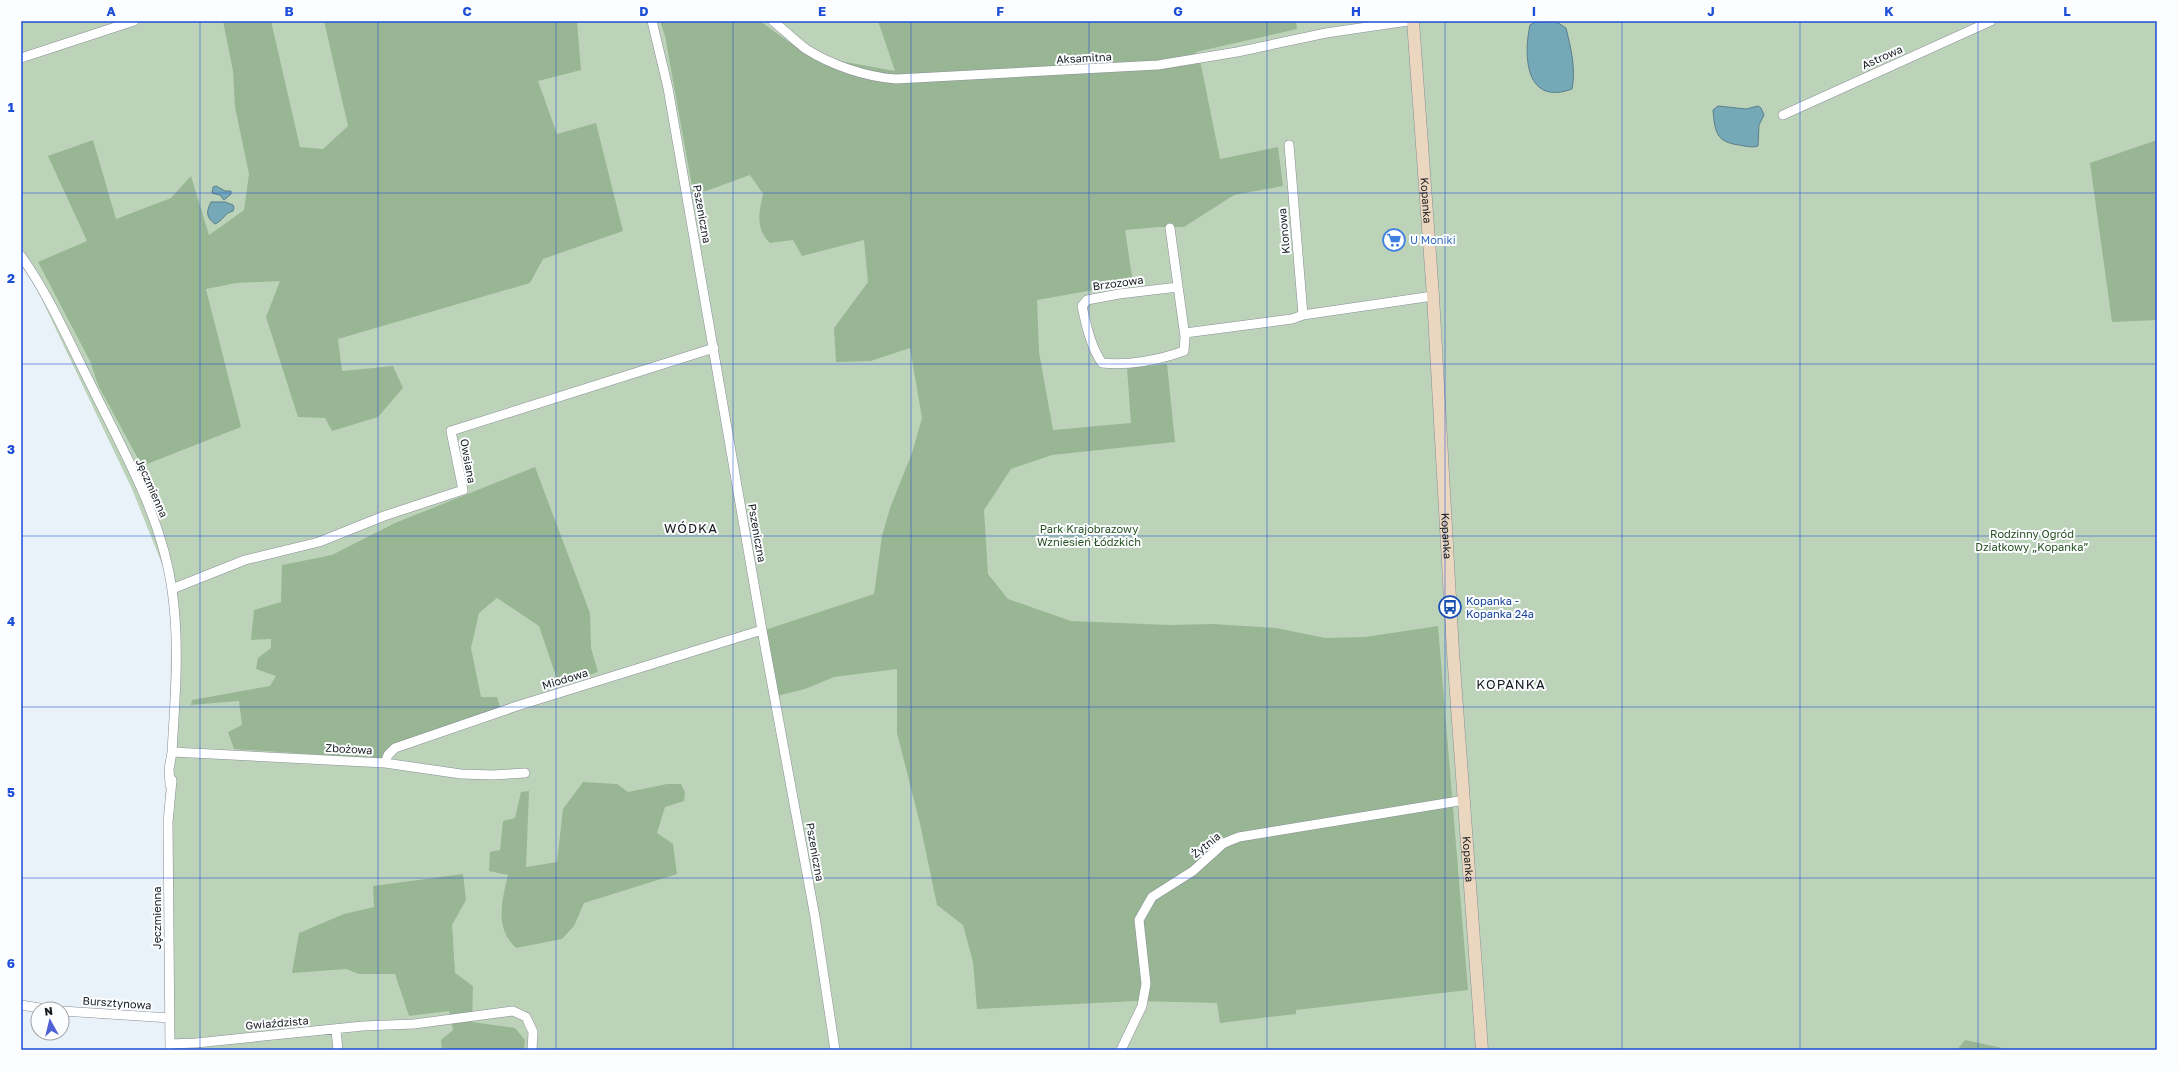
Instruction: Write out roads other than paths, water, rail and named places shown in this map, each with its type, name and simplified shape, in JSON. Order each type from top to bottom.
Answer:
[{"type":"street","points":[[21,58],[134,21]]},
{"type":"street","name":"Pszeniczna","points":[[652,21],[666,75],[762,630],[801,837],[835,1050]]},
{"type":"street","name":"Aksamitna","points":[[773,21],[807,49],[832,62],[878,78],[896,79],[1158,65],[1237,52],[1326,33],[1408,21]]},
{"type":"street","name":"Kopanka","points":[[1413,21],[1433,296],[1453,652],[1465,800],[1482,1050]]},
{"type":"street","name":"Astrowa","points":[[1783,115],[1991,21]]},
{"type":"street","name":"Klonowa","points":[[1290,145],[1303,315]]},
{"type":"street","name":"Brzozowa","points":[[1170,228],[1178,287],[1184,333],[1184,351],[1162,358],[1114,364],[1102,363],[1098,357],[1085,321],[1082,306],[1087,300],[1096,297],[1178,287]]},
{"type":"street","name":"Jęczmienna","points":[[21,256],[47,297],[153,515],[164,549],[172,589],[176,624],[172,752],[175,762],[170,785],[168,822],[170,1047]]},
{"type":"street","points":[[1184,333],[1292,319],[1303,315],[1433,296]]},
{"type":"street","name":"Owsiana","points":[[172,589],[245,560],[319,542],[384,516],[463,490],[451,431],[714,348]]},
{"type":"street","name":"Miodowa","points":[[385,763],[388,755],[395,748],[517,706],[762,630]]},
{"type":"street","name":"Zbożowa","points":[[172,752],[385,763],[462,774],[493,775],[525,773]]},
{"type":"street","name":"Żytnia","points":[[1121,1050],[1142,1006],[1146,984],[1140,920],[1152,897],[1193,870],[1224,843],[1239,837],[1465,800]]},
{"type":"street","name":"Gwiaździsta","points":[[170,1047],[364,1026],[386,1026],[513,1011],[526,1017],[533,1032],[532,1050]]},
{"type":"street","name":"Bursztynowa","points":[[70,1012],[170,1018]]},
{"type":"street","points":[[336,1030],[338,1050]]},
{"type":"water","points":[[1555,21],[1566,28],[1573,66],[1572,89],[1557,92],[1545,91],[1537,85],[1531,75],[1527,51],[1530,25],[1535,22]]},
{"type":"water","points":[[1718,106],[1746,109],[1758,106],[1761,108],[1764,115],[1759,125],[1758,146],[1748,147],[1731,144],[1718,135],[1713,110]]},
{"type":"water","points":[[216,186],[225,191],[231,191],[231,194],[224,200],[220,195],[212,193],[213,187]]},
{"type":"water","points":[[211,202],[225,202],[233,205],[233,211],[228,213],[215,224],[208,217],[208,209]]},
{"type":"place","name":"U Moniki","points":[[1394,240]]},
{"type":"place","name":"Kopanka - Kopanka 24a","points":[[1450,607]]},
{"type":"district","name":"WÓDKA","points":[[691,528]]},
{"type":"district","name":"KOPANKA","points":[[1511,684]]},
{"type":"park label","name":"Park Krajobrazowy Wzniesień Łódzkich","points":[[1089,535]]},
{"type":"park label","name":"Rodzinny Ogród Działkowy „Kopanka”","points":[[2032,540]]}]
